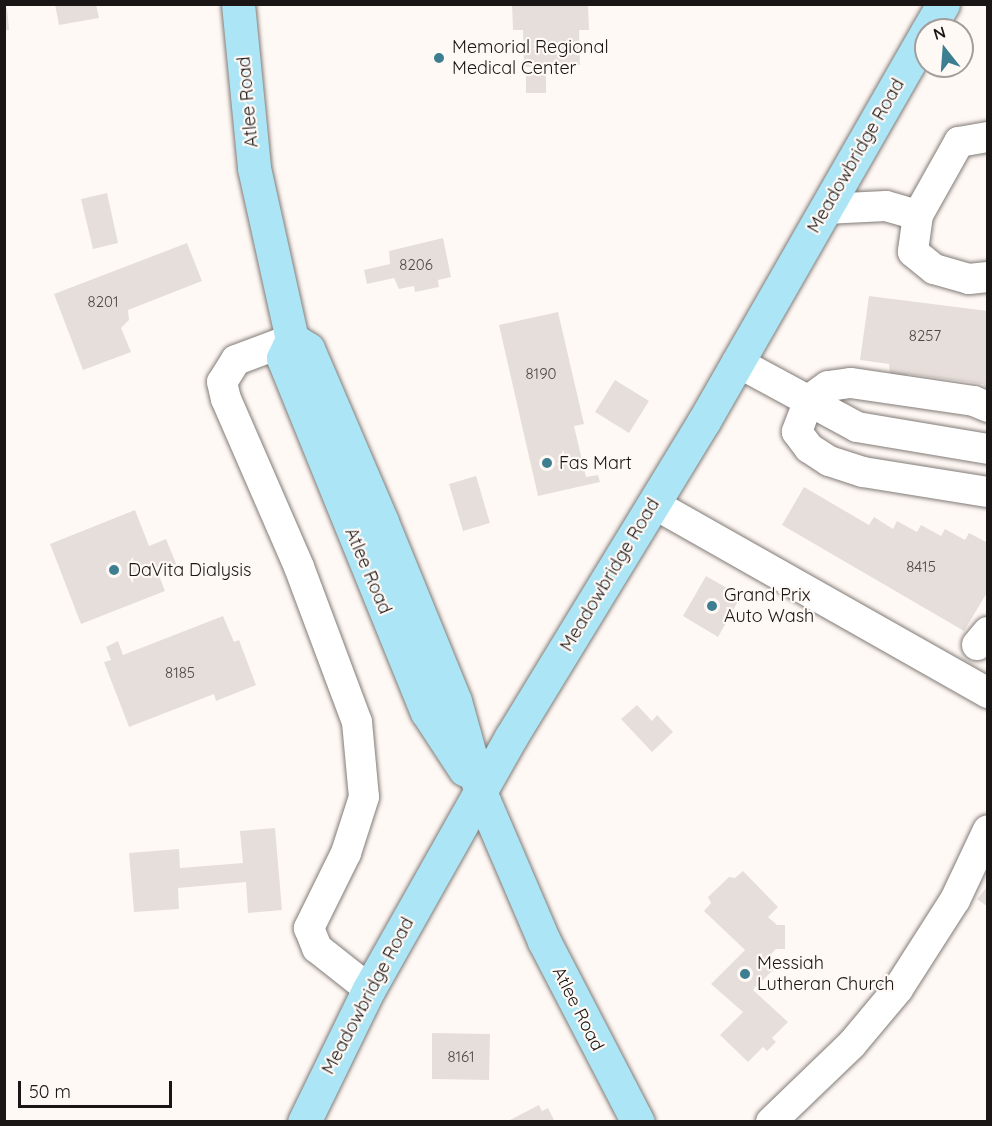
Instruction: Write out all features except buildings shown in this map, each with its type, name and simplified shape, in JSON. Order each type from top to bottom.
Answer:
[{"type":"main road","name":"Atlee Road","points":[[238,4],[254,168],[292,339],[282,358],[352,534],[427,712],[481,794],[575,1006],[639,1122]]},
{"type":"main road","name":"Meadowbridge Road","points":[[935,18],[943,4]]},
{"type":"main road","name":"Meadowbridge Road","points":[[304,1122],[369,989],[481,794],[511,737],[654,504],[914,55]]},
{"type":"street","points":[[987,137],[959,142],[918,215],[913,252],[934,269],[969,279],[987,277]]},
{"type":"street","points":[[825,209],[886,206],[918,215]]},
{"type":"street","points":[[292,339],[236,360],[222,382],[226,399],[299,567],[357,722],[364,797],[346,853],[309,928],[317,948],[369,989]]},
{"type":"street","points":[[737,362],[873,433],[987,449]]},
{"type":"street","points":[[987,407],[974,401],[850,383],[828,386],[808,400],[797,432],[809,448],[829,461],[863,472],[987,492]]},
{"type":"street","points":[[654,504],[987,693]]},
{"type":"street","points":[[771,1122],[852,1044],[898,989],[955,900],[987,830]]},
{"type":"place","name":"Memorial Regional Medical Center","points":[[439,58]]},
{"type":"place","name":"Fas Mart","points":[[547,463]]},
{"type":"place","name":"DaVita Dialysis","points":[[114,570]]},
{"type":"place","name":"Grand Prix Auto Wash","points":[[712,606]]},
{"type":"place","name":"Messiah Lutheran Church","points":[[745,974]]}]
